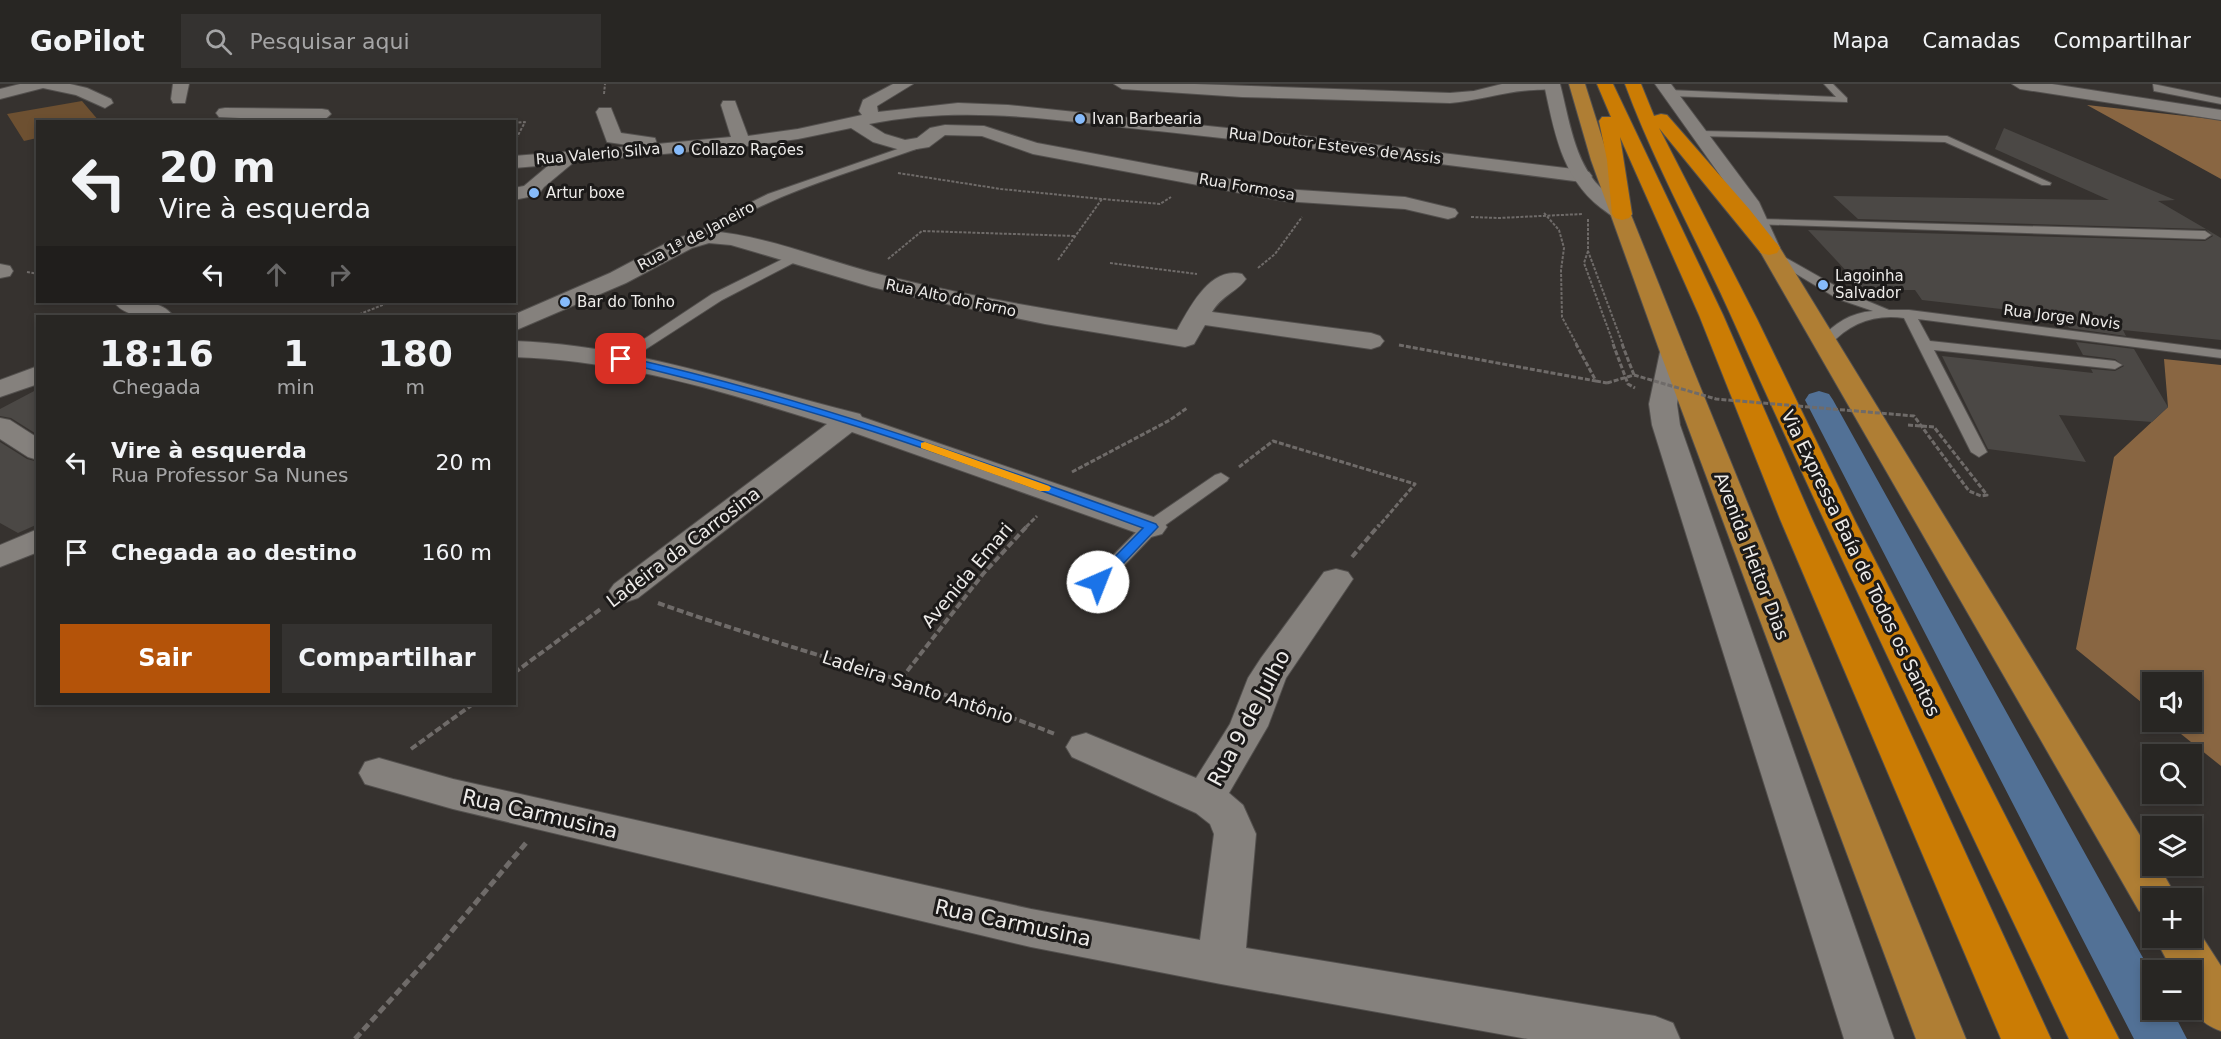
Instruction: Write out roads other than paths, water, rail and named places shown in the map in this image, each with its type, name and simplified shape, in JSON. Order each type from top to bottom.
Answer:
[{"type":"highway","name":"Via Expressa Baía de Todos os Santos","points":[[1605,85],[1645,162],[2026,1039]]},
{"type":"highway","points":[[1605,85],[1608,123],[1645,162],[1749,219],[1771,251]]},
{"type":"highway","name":"Via Expressa Baía de Todos os Santos","points":[[1634,86],[1651,130],[1645,162],[1745,319],[1839,521],[2094,1039]]},
{"type":"highway","points":[[1605,214],[1645,162],[1634,86]]},
{"type":"main road","points":[[1577,84],[1645,162]]},
{"type":"main road","name":"Avenida Heitor Dias","points":[[1605,214],[1673,352],[1941,1039]]},
{"type":"main road","points":[[1771,251],[2149,888]]},
{"type":"main road","points":[[2184,948],[2221,1009]]},
{"type":"street","points":[[0,93],[42,84],[81,91],[105,103]]},
{"type":"street","points":[[873,118],[868,111],[869,104],[905,84]]},
{"type":"street","points":[[1094,119],[1123,84],[1242,92],[1450,98],[1474,96],[1514,86],[1552,84],[1569,151],[1605,214]]},
{"type":"street","points":[[2019,84],[2121,92],[2221,116]]},
{"type":"street","points":[[1666,88],[1749,202],[1771,251]]},
{"type":"street","points":[[729,105],[741,142]]},
{"type":"street","name":"Rua Doutor Esteves de Assis","points":[[873,118],[958,108],[1008,110],[1303,141],[1582,176]]},
{"type":"street","points":[[604,112],[613,138]]},
{"type":"street","points":[[225,113],[322,114],[312,120]]},
{"type":"street","name":"Rua Valerio Silva","points":[[516,162],[741,142],[798,134],[873,118]]},
{"type":"street","points":[[853,122],[879,138],[896,144],[915,146]]},
{"type":"street","name":"Rua Formosa","points":[[915,146],[936,132],[984,131],[1033,148],[1197,178],[1313,198],[1405,203],[1448,213]]},
{"type":"street","points":[[520,143],[613,138],[650,142],[657,149]]},
{"type":"street","points":[[1283,158],[1292,155],[1303,141]]},
{"type":"street","points":[[516,194],[531,191],[534,184],[551,174],[568,158]]},
{"type":"street","points":[[1197,178],[1214,165]]},
{"type":"street","name":"Rua Alto do Forno","points":[[696,239],[709,237],[732,239],[861,277],[1045,317],[1185,339],[1203,304],[1220,285],[1234,279]]},
{"type":"street","name":"Rua 1ª de Janeiro","points":[[516,323],[618,278],[696,239]]},
{"type":"street","points":[[128,303],[158,315]]},
{"type":"street","points":[[1198,317],[1371,341]]},
{"type":"street","points":[[516,349],[562,351],[621,359],[682,373],[850,420],[1151,527]]},
{"type":"street","points":[[1673,352],[1663,404],[1666,425],[1869,1039]]},
{"type":"street","points":[[0,389],[36,375]]},
{"type":"street","name":"Ladeira da Carrosina","points":[[626,591],[850,420]]},
{"type":"street","points":[[0,426],[36,450]]},
{"type":"street","points":[[0,557],[36,540]]},
{"type":"street","name":"Rua 9 de Julho","points":[[1221,964],[1235,834],[1232,820],[1222,808],[1204,799],[1250,726],[1273,668],[1336,579]]},
{"type":"street","points":[[1086,747],[1204,799]]},
{"type":"street","name":"Rua Carmusina","points":[[379,773],[453,795],[1031,928],[1221,964],[1655,1039]]},
{"type":"lane","points":[[1666,88],[1844,100],[1828,84]]},
{"type":"lane","points":[[2157,84],[2157,89],[2169,93],[2221,101]]},
{"type":"lane","points":[[1700,134],[1947,139],[2046,183]]},
{"type":"lane","name":"Rua 1ª de Janeiro","points":[[696,239],[714,225],[764,200],[915,146]]},
{"type":"lane","points":[[1757,222],[2205,235]]},
{"type":"lane","name":"Rua Jorge Novis","points":[[1771,251],[1843,296],[1868,306],[1904,314],[2221,354]]},
{"type":"lane","points":[[621,359],[717,297],[795,257]]},
{"type":"lane","name":"Rua Jorge Novis","points":[[1825,342],[1838,327],[1848,321],[1872,314],[1904,314]]},
{"type":"lane","points":[[1904,314],[1926,345],[1979,452]]},
{"type":"lane","points":[[1926,345],[2115,365]]},
{"type":"lane","points":[[1084,596],[1151,527],[1221,478]]},
{"type":"waterway","points":[[1819,400],[2161,1039]]},
{"type":"place","name":"Ivan Barbearia","points":[[1080,119]]},
{"type":"place","name":"Collazo Rações","points":[[679,150]]},
{"type":"place","name":"Artur boxe","points":[[534,193]]},
{"type":"place","name":"Lagoinha Salvador","points":[[1823,285]]},
{"type":"place","name":"Bar do Tonho","points":[[565,302]]}]
